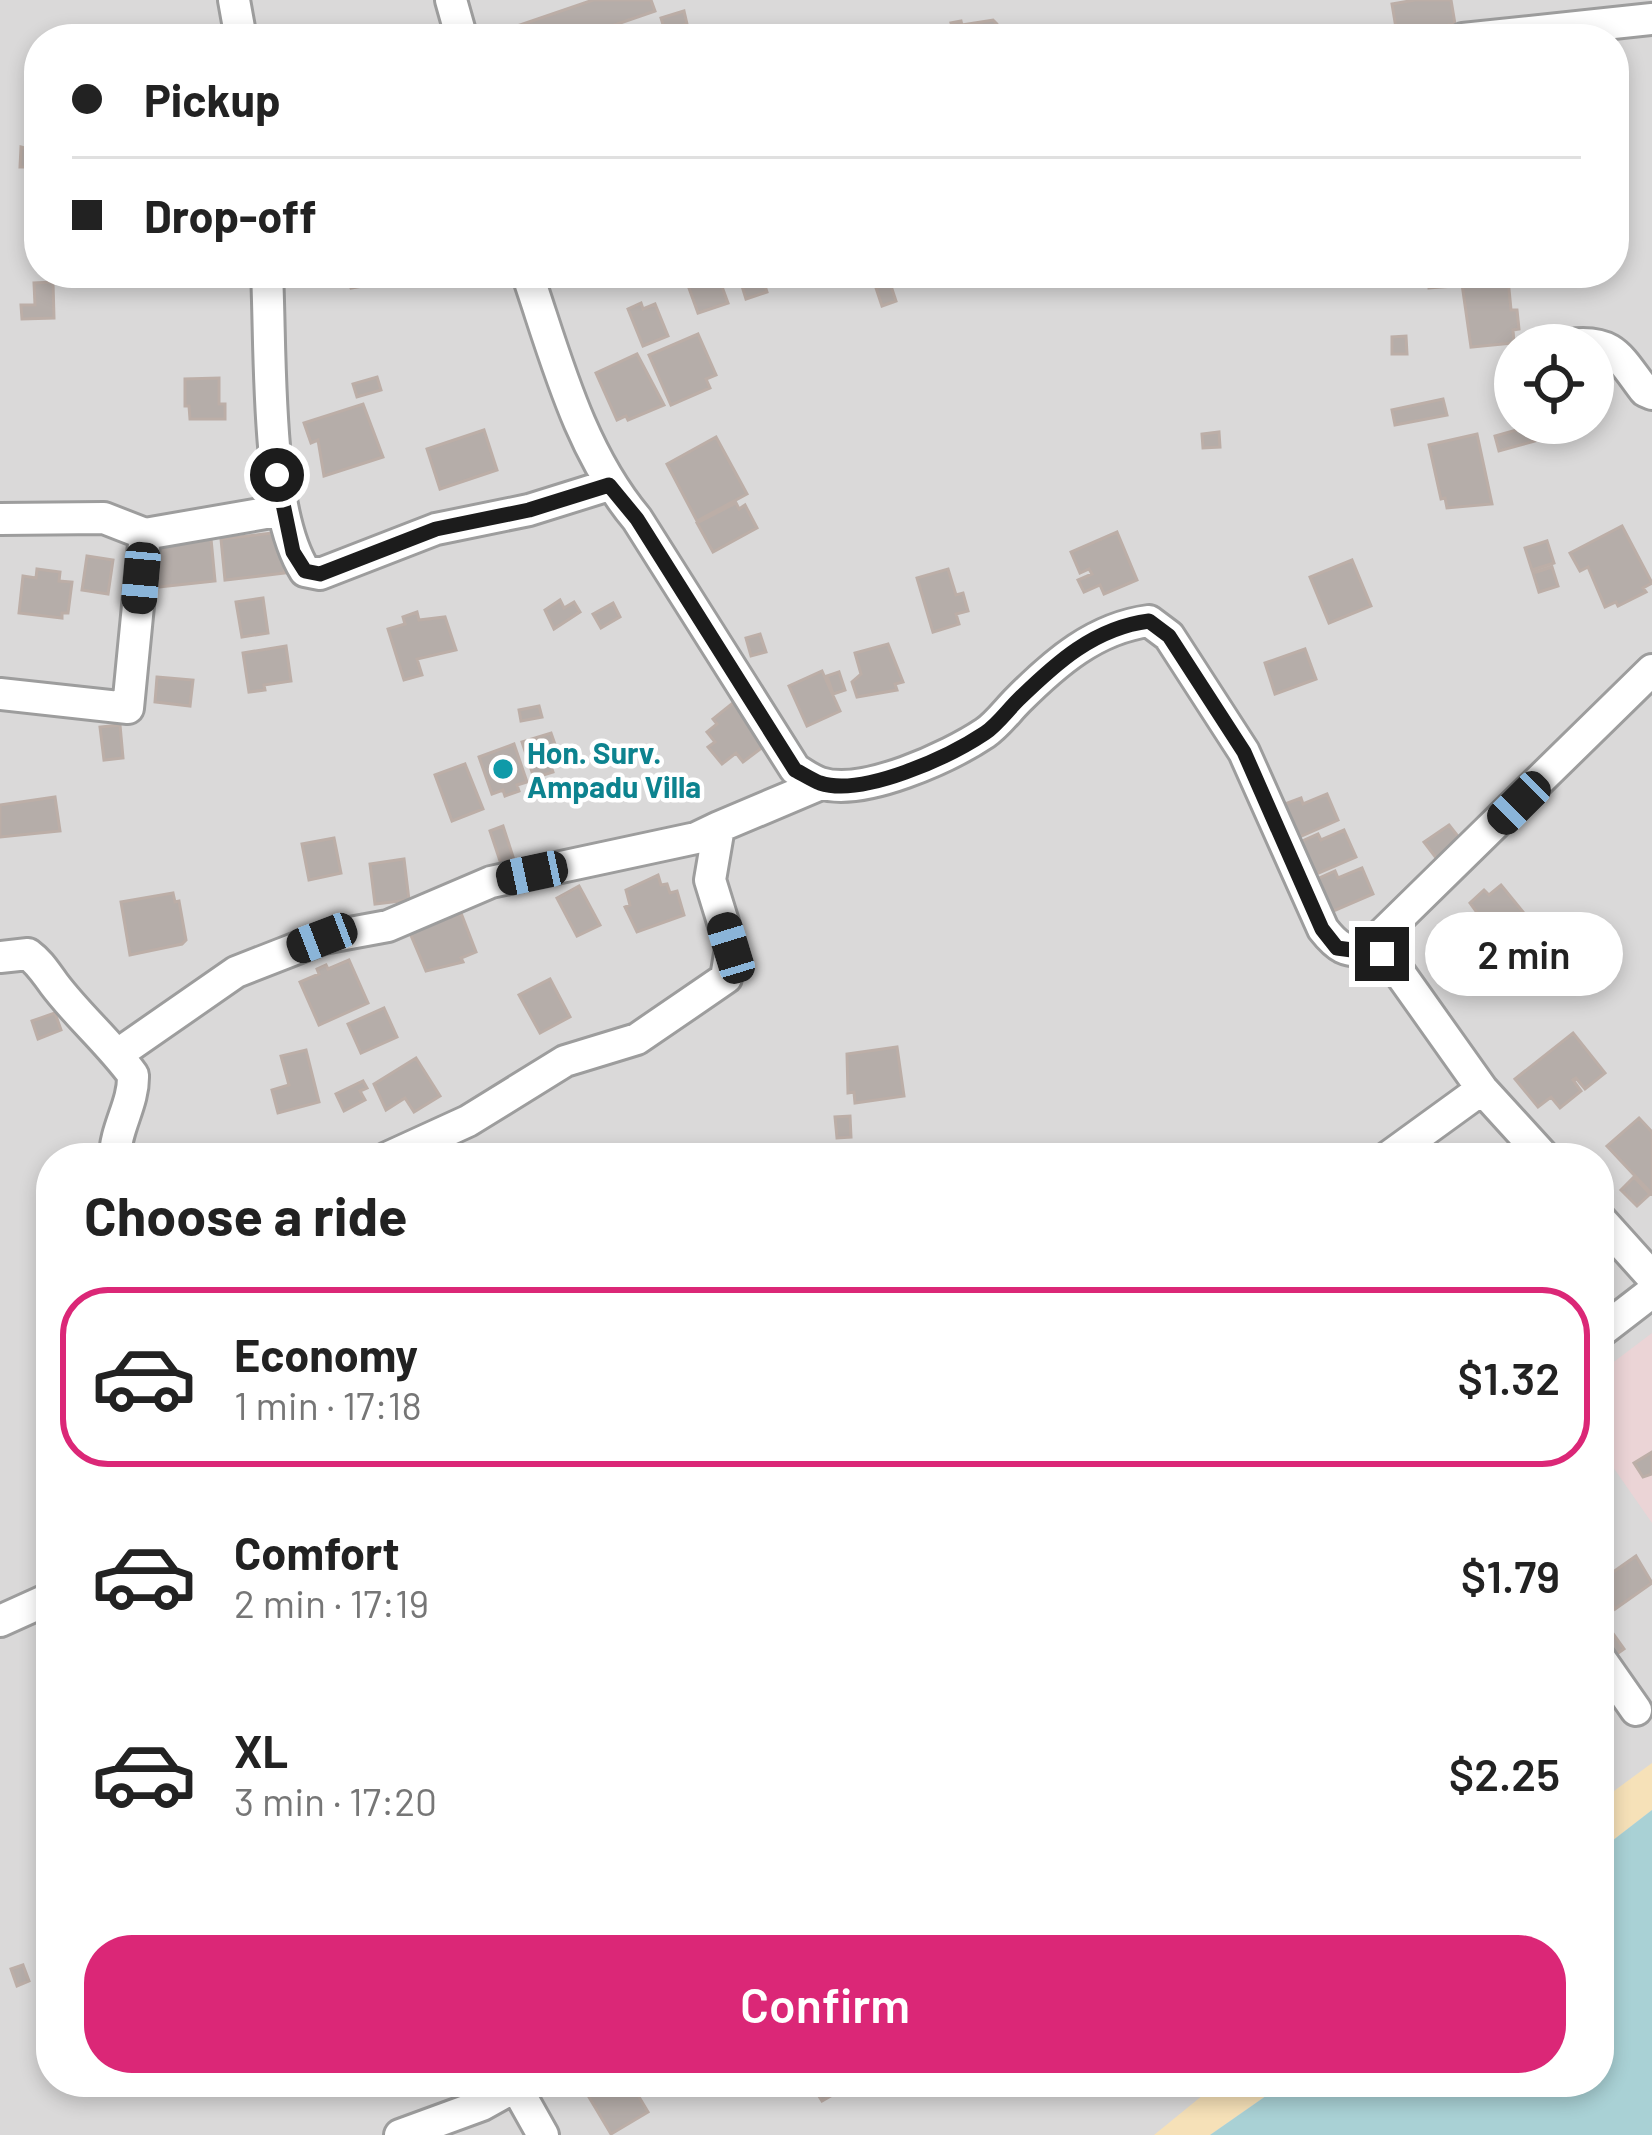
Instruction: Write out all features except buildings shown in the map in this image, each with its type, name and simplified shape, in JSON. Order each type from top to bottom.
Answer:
[{"type":"street","points":[[268,288],[277,475],[293,552],[305,571],[320,574],[436,529],[529,510],[609,485]]},
{"type":"street","points":[[532,288],[567,392],[609,485],[637,519],[795,770],[821,784],[851,786],[935,758],[988,731],[1062,657],[1124,624],[1149,621],[1169,636],[1244,752],[1322,929],[1337,948],[1382,954],[1394,965],[1482,1089],[1531,1143]]},
{"type":"street","points":[[1614,350],[1652,394]]},
{"type":"street","points":[[0,519],[104,518],[145,534],[284,510]]},
{"type":"street","points":[[0,694],[128,708],[145,534]]},
{"type":"street","points":[[1365,951],[1652,670]]},
{"type":"street","points":[[118,1054],[236,972],[322,938],[388,926],[491,882],[696,838],[821,784]]},
{"type":"street","points":[[420,1143],[468,1121],[565,1060],[637,1039],[726,978],[731,948],[710,880],[719,827]]},
{"type":"street","points":[[0,957],[28,954],[41,964],[133,1075],[134,1088],[115,1143]]},
{"type":"street","points":[[1408,1143],[1482,1089]]},
{"type":"street","points":[[1614,1235],[1652,1277]]},
{"type":"street","points":[[1614,1321],[1652,1292]]},
{"type":"street","points":[[0,1621],[36,1605]]},
{"type":"street","points":[[1614,1678],[1636,1710]]},
{"type":"street","points":[[400,2135],[495,2097]]},
{"type":"street","points":[[523,2097],[543,2135]]},
{"type":"shaded area","points":[[0,0],[1652,0],[1652,1810],[1614,1839],[1614,1143],[36,1143],[36,2097],[1264,2097],[1210,2135],[0,2135]]},
{"type":"shaded area","points":[[1652,1333],[1652,1523],[1614,1469],[1614,1362]]},
{"type":"sand","points":[[1652,1763],[1652,1810],[1614,1839],[1614,1791]]},
{"type":"sand","points":[[1201,2097],[1264,2097],[1210,2135],[1154,2135]]},
{"type":"water","points":[[1652,1810],[1652,2135],[1210,2135],[1264,2097],[1614,2097],[1614,1839]]},
{"type":"place","name":"Hon. Surv. Ampadu Villa","points":[[503,769]]},
{"type":"route","points":[[277,475],[293,552],[305,571],[320,574],[436,529],[529,510],[609,485],[637,519],[795,770],[821,784],[851,786],[888,778],[935,758],[988,731],[1062,657],[1124,624],[1149,621],[1169,636],[1244,752],[1322,929],[1337,948],[1382,954]]}]
